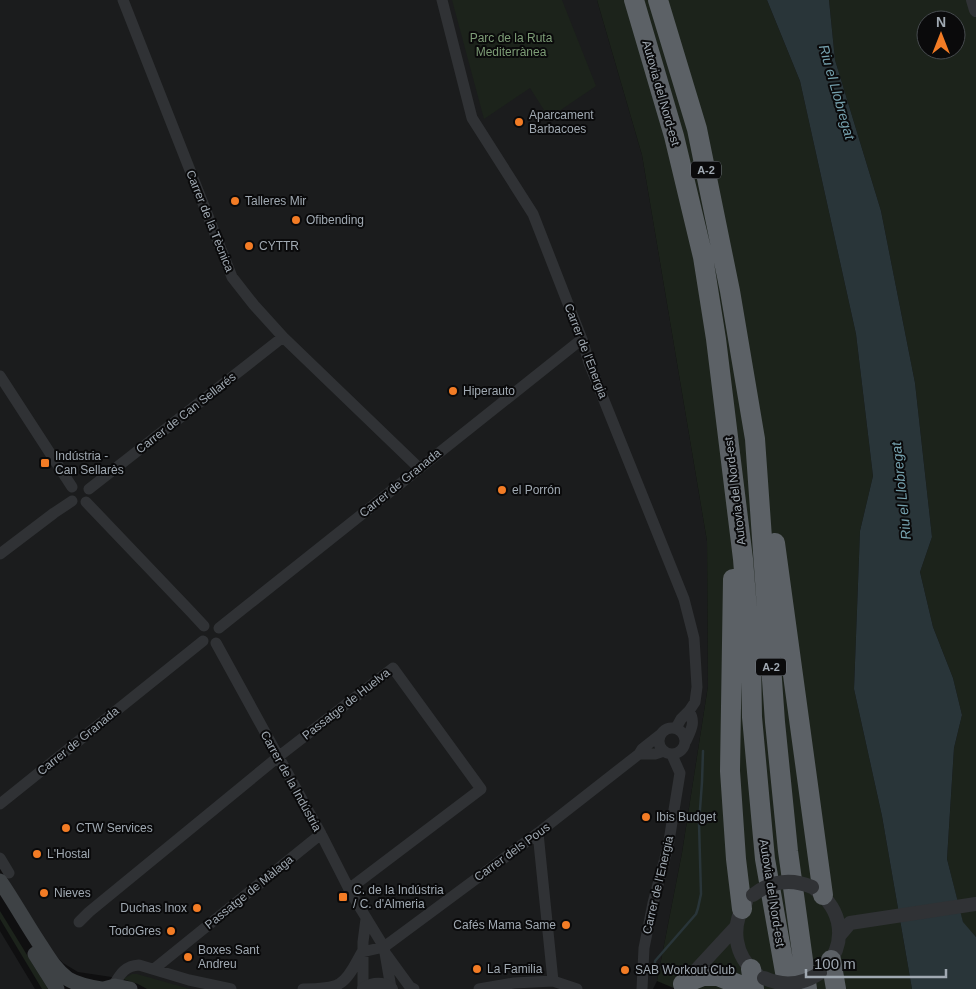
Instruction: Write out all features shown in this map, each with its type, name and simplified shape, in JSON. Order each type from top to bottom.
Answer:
[{"type":"highway","name":"Autovia del Nord-est","points":[[634,0],[674,136],[703,257],[716,339],[743,559],[752,718],[764,859],[788,989]]},
{"type":"highway","name":"Autovia del Nord-est","points":[[658,0],[697,129],[730,290],[755,439],[776,732],[789,860],[807,989]]},
{"type":"highway","points":[[755,439],[774,540],[818,891]]},
{"type":"highway","points":[[736,499],[730,771],[736,859],[744,910]]},
{"type":"highway","points":[[826,966],[836,989]]},
{"type":"highway","points":[[680,987],[703,976],[718,976],[742,986],[744,989]]},
{"type":"main road","points":[[5,877],[31,932],[60,973],[77,983],[106,988],[120,986],[130,989]]},
{"type":"main road","points":[[0,898],[57,989]]},
{"type":"street","name":"Carrer de la Tècnica","points":[[123,0],[232,276],[254,305],[284,337],[419,468]]},
{"type":"street","name":"Carrer de l'Energia","points":[[442,0],[472,118],[533,214],[583,342],[589,363],[684,599],[694,638],[697,687],[695,702],[676,728]]},
{"type":"street","points":[[973,0],[976,10]]},
{"type":"street","name":"Carrer de Can Sellarés","points":[[88,489],[284,337]]},
{"type":"street","name":"Carrer de Granada","points":[[220,628],[577,343],[583,342]]},
{"type":"street","points":[[0,376],[72,487]]},
{"type":"street","points":[[82,484],[88,489],[90,496],[86,502],[78,505],[72,501],[69,493],[72,487],[82,484]]},
{"type":"street","points":[[0,554],[72,501]]},
{"type":"street","points":[[86,502],[204,626]]},
{"type":"street","points":[[216,624],[220,628],[222,632],[221,637],[216,643],[210,644],[203,641],[201,634],[204,626],[216,624]]},
{"type":"street","name":"Carrer de Granada","points":[[0,804],[203,641]]},
{"type":"street","name":"Carrer de la Indústria","points":[[216,643],[321,834],[349,889],[384,949],[391,989]]},
{"type":"street","name":"Passatge de Huelva","points":[[79,922],[278,756],[393,668],[481,789],[349,889]]},
{"type":"street","name":"Carrer de l'Energia","points":[[686,741],[693,726],[692,716],[689,711]]},
{"type":"street","points":[[638,754],[680,752],[685,745],[686,741],[683,733],[676,728],[668,728],[661,734]]},
{"type":"street","name":"Carrer de l'Energia","points":[[642,988],[644,948],[653,903],[668,847],[680,773],[668,753],[659,743],[661,734]]},
{"type":"street","name":"Carrer dels Pous","points":[[384,949],[538,833],[661,734]]},
{"type":"street","points":[[538,833],[553,981]]},
{"type":"street","name":"Passatge de Màlaga","points":[[154,969],[321,834]]},
{"type":"street","points":[[0,858],[5,877]]},
{"type":"street","points":[[680,987],[709,957],[744,910],[768,885],[786,881],[804,884],[818,891],[831,904],[836,914],[839,928],[837,948],[826,966],[805,981],[788,984],[772,982],[753,972],[725,952],[709,957]]},
{"type":"street","points":[[839,936],[850,924],[976,904]]},
{"type":"street","points":[[744,910],[737,940],[753,972]]},
{"type":"street","points":[[836,914],[850,924]]},
{"type":"street","points":[[366,919],[362,952],[363,989],[378,984],[391,989]]},
{"type":"street","points":[[362,952],[384,949],[412,988]]},
{"type":"street","points":[[303,989],[339,985],[348,976],[362,952]]},
{"type":"street","points":[[106,988],[131,966],[139,965],[189,980],[231,989]]},
{"type":"street","points":[[479,989],[553,981],[577,989]]},
{"type":"shaded area","points":[[0,0],[597,0],[642,155],[707,541],[708,686],[682,853],[657,981],[653,989],[160,989],[125,979],[78,972],[63,963],[53,953],[0,867]]},
{"type":"shaded area","points":[[0,931],[35,989],[0,989]]},
{"type":"green space","name":"Parc de la Ruta Mediterrànea","points":[[452,0],[562,0],[596,86],[549,118],[530,88],[484,119]]},
{"type":"green space","points":[[597,0],[767,0],[800,81],[856,334],[873,476],[860,531],[854,689],[882,816],[912,989],[676,989],[657,981],[682,853],[708,686],[707,541],[642,155]]},
{"type":"green space","points":[[829,0],[976,0],[976,937],[963,923],[947,859],[954,748],[962,715],[953,678],[933,627],[920,572],[932,537],[915,383],[881,211],[835,60]]},
{"type":"green space","points":[[0,911],[48,989],[42,989],[0,919]]},
{"type":"green space","points":[[132,974],[190,989],[147,989],[123,979]]},
{"type":"water","name":"Riu el Llobregat","points":[[767,0],[829,0],[835,60],[881,211],[915,383],[932,537],[920,572],[933,627],[953,678],[962,715],[954,748],[947,859],[963,922],[976,937],[976,989],[912,989],[882,816],[854,689],[860,531],[873,476],[856,334],[800,81]]},
{"type":"waterway","points":[[658,968],[655,961],[696,914],[701,894],[699,823],[703,751]]},
{"type":"place","name":"Aparcament Barbacoes","points":[[519,122]]},
{"type":"place","name":"Talleres Mir","points":[[235,201]]},
{"type":"place","name":"Ofibending","points":[[296,220]]},
{"type":"place","name":"CYTTR","points":[[249,246]]},
{"type":"place","name":"Hiperauto","points":[[453,391]]},
{"type":"place","name":"Indústria - Can Sellarès","points":[[45,463]]},
{"type":"place","name":"el Porrón","points":[[502,490]]},
{"type":"place","name":"Ibis Budget","points":[[646,817]]},
{"type":"place","name":"CTW Services","points":[[66,828]]},
{"type":"place","name":"L'Hostal","points":[[37,854]]},
{"type":"place","name":"Nieves","points":[[44,893]]},
{"type":"place","name":"C. de la Indústria / C. d'Almeria","points":[[343,897]]},
{"type":"place","name":"Duchas Inox","points":[[197,908]]},
{"type":"place","name":"Cafés Mama Same","points":[[566,925]]},
{"type":"place","name":"TodoGres","points":[[171,931]]},
{"type":"place","name":"Boxes Sant Andreu","points":[[188,957]]},
{"type":"place","name":"La Familia","points":[[477,969]]},
{"type":"place","name":"SAB Workout Club","points":[[625,970]]}]
